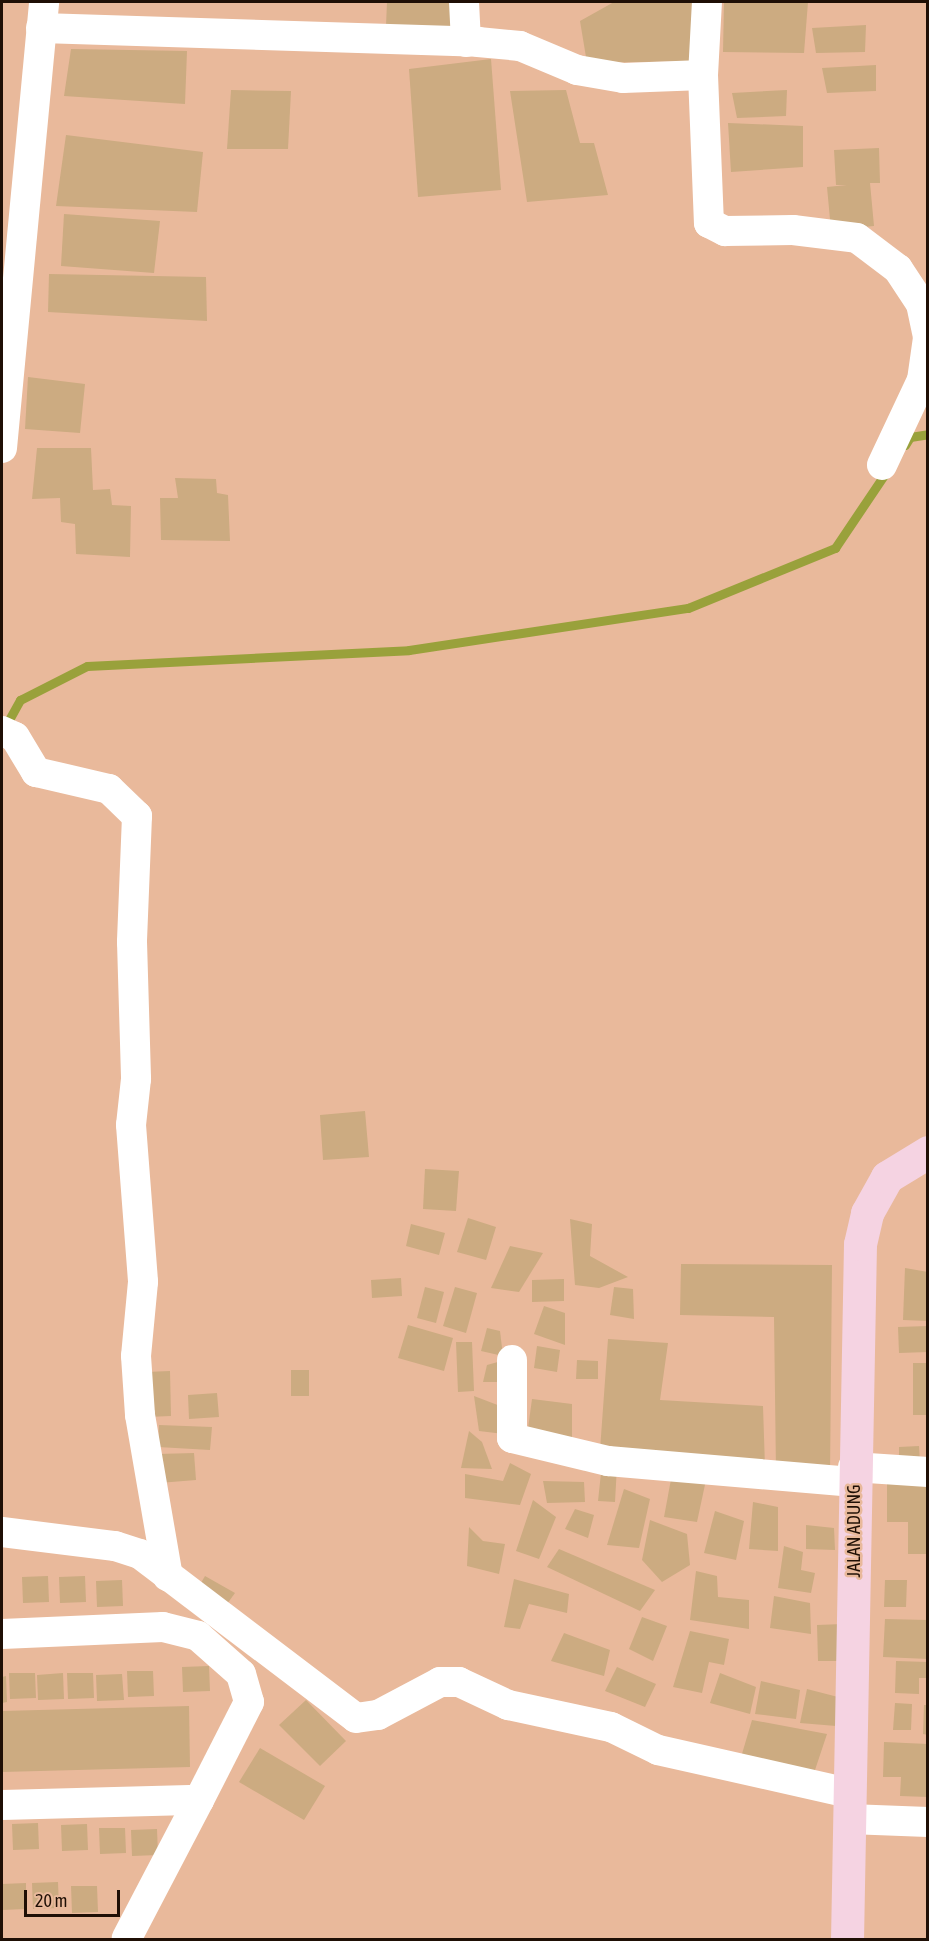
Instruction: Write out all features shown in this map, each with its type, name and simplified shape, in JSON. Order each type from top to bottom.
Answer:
[{"type":"main road","name":"JALAN ADUNG","points":[[847,1940],[860,1244],[867,1213],[887,1177],[927,1152]]},
{"type":"street","points":[[464,2],[466,42]]},
{"type":"street","points":[[707,2],[704,75],[709,223],[725,231],[793,230],[857,238],[898,269],[921,304],[927,338],[922,380],[882,465]]},
{"type":"street","points":[[2,448],[7,345],[43,15],[520,46],[577,70],[623,78],[704,75]]},
{"type":"street","points":[[8,734],[36,772],[109,789],[136,816],[132,942],[136,1079],[131,1125],[142,1282],[136,1356],[140,1415],[168,1577]]},
{"type":"street","points":[[512,1360],[512,1438],[608,1461],[854,1474],[927,1472]]},
{"type":"street","points":[[2,1532],[115,1546],[140,1554],[168,1577],[292,1664],[356,1718],[378,1714],[440,1682],[459,1682],[508,1705],[611,1727],[658,1750],[849,1806],[927,1822]]},
{"type":"street","points":[[2,1634],[164,1627],[198,1636],[241,1674],[249,1702],[125,1939]]},
{"type":"street","points":[[2,1805],[199,1800]]},
{"type":"building","points":[[387,2],[456,2],[458,32],[386,26]]},
{"type":"building","points":[[614,2],[698,2],[695,61],[587,63],[580,21]]},
{"type":"building","points":[[724,2],[808,2],[804,53],[723,52]]},
{"type":"building","points":[[866,25],[865,52],[816,53],[812,28]]},
{"type":"building","points":[[71,49],[187,51],[185,104],[64,96]]},
{"type":"building","points":[[491,59],[501,190],[418,197],[409,69]]},
{"type":"building","points":[[876,65],[876,91],[827,93],[822,68]]},
{"type":"building","points":[[231,90],[291,91],[288,149],[227,149]]},
{"type":"building","points":[[566,90],[580,143],[594,143],[608,195],[527,202],[510,91]]},
{"type":"building","points":[[787,90],[786,116],[737,118],[732,93]]},
{"type":"building","points":[[728,123],[803,126],[803,167],[731,172]]},
{"type":"building","points":[[66,135],[203,152],[197,212],[56,206]]},
{"type":"building","points":[[879,148],[880,183],[870,183],[874,226],[831,230],[827,187],[847,185],[836,185],[834,150]]},
{"type":"building","points":[[64,214],[160,221],[154,273],[61,266]]},
{"type":"building","points":[[49,274],[206,277],[207,321],[48,312]]},
{"type":"building","points":[[28,377],[85,384],[80,433],[25,429]]},
{"type":"building","points":[[37,448],[91,448],[93,490],[110,489],[112,505],[131,506],[130,557],[76,554],[75,524],[61,522],[60,498],[32,499]]},
{"type":"building","points":[[175,478],[216,479],[217,493],[228,495],[230,541],[161,540],[160,498],[178,498]]},
{"type":"building","points":[[365,1111],[369,1157],[323,1160],[320,1115]]},
{"type":"building","points":[[425,1169],[459,1171],[456,1211],[423,1209]]},
{"type":"building","points":[[468,1218],[496,1227],[486,1260],[457,1252]]},
{"type":"building","points":[[570,1219],[592,1224],[590,1256],[628,1277],[599,1288],[575,1285]]},
{"type":"building","points":[[411,1224],[445,1233],[439,1255],[406,1246]]},
{"type":"building","points":[[510,1246],[543,1253],[519,1292],[491,1288]]},
{"type":"building","points":[[681,1264],[832,1265],[830,1476],[776,1472],[774,1317],[680,1315]]},
{"type":"building","points":[[905,1268],[928,1272],[928,1321],[903,1320]]},
{"type":"building","points":[[401,1278],[402,1296],[372,1298],[371,1280]]},
{"type":"building","points":[[564,1279],[564,1301],[532,1302],[532,1280]]},
{"type":"building","points":[[425,1287],[444,1292],[436,1323],[417,1318]]},
{"type":"building","points":[[455,1287],[477,1293],[466,1333],[443,1326]]},
{"type":"building","points":[[614,1287],[633,1289],[634,1319],[610,1315]]},
{"type":"building","points":[[544,1306],[565,1313],[565,1345],[534,1334]]},
{"type":"building","points":[[408,1325],[453,1338],[444,1371],[398,1358]]},
{"type":"building","points":[[928,1326],[928,1352],[899,1353],[898,1327]]},
{"type":"building","points":[[487,1328],[500,1331],[503,1356],[481,1351]]},
{"type":"building","points":[[608,1339],[668,1343],[660,1400],[763,1406],[765,1467],[600,1450]]},
{"type":"building","points":[[456,1342],[472,1342],[474,1391],[458,1392]]},
{"type":"building","points":[[537,1346],[560,1350],[557,1372],[534,1368]]},
{"type":"building","points":[[505,1360],[511,1382],[483,1382],[487,1365]]},
{"type":"building","points":[[577,1360],[598,1361],[598,1379],[576,1379]]},
{"type":"building","points":[[913,1363],[928,1363],[928,1415],[913,1415]]},
{"type":"building","points":[[291,1370],[309,1370],[309,1396],[291,1396]]},
{"type":"building","points":[[170,1371],[171,1416],[147,1417],[146,1372]]},
{"type":"building","points":[[217,1393],[219,1417],[189,1419],[188,1395]]},
{"type":"building","points":[[474,1396],[521,1414],[520,1436],[479,1431]]},
{"type":"building","points":[[532,1399],[572,1404],[572,1437],[527,1436]]},
{"type":"building","points":[[159,1425],[212,1427],[210,1450],[158,1447]]},
{"type":"building","points":[[469,1431],[482,1442],[492,1469],[461,1468]]},
{"type":"building","points":[[919,1446],[920,1462],[899,1463],[899,1447]]},
{"type":"building","points":[[194,1453],[196,1480],[159,1483],[158,1454]]},
{"type":"building","points":[[585,1459],[617,1466],[615,1502],[598,1501],[601,1473],[584,1471]]},
{"type":"building","points":[[510,1463],[531,1474],[520,1505],[465,1498],[465,1474],[503,1481]]},
{"type":"building","points":[[672,1474],[706,1480],[697,1522],[664,1517]]},
{"type":"building","points":[[887,1480],[928,1480],[928,1554],[908,1554],[908,1522],[887,1522]]},
{"type":"building","points":[[543,1481],[584,1482],[585,1502],[547,1503]]},
{"type":"building","points":[[624,1489],[650,1499],[639,1548],[607,1545]]},
{"type":"building","points":[[533,1500],[556,1517],[539,1559],[516,1551]]},
{"type":"building","points":[[753,1502],[778,1507],[778,1551],[749,1549]]},
{"type":"building","points":[[575,1509],[594,1515],[588,1538],[565,1529]]},
{"type":"building","points":[[715,1511],[744,1521],[736,1560],[704,1553]]},
{"type":"building","points":[[650,1520],[687,1534],[690,1565],[662,1582],[642,1560]]},
{"type":"building","points":[[806,1525],[834,1528],[835,1550],[806,1549]]},
{"type":"building","points":[[469,1527],[483,1541],[505,1544],[499,1574],[467,1566]]},
{"type":"building","points":[[784,1546],[803,1552],[801,1570],[815,1573],[811,1593],[778,1588]]},
{"type":"building","points":[[559,1549],[655,1590],[640,1611],[547,1567]]},
{"type":"building","points":[[696,1571],[717,1576],[718,1597],[749,1600],[749,1629],[690,1620]]},
{"type":"building","points":[[48,1576],[49,1602],[23,1603],[22,1577]]},
{"type":"building","points":[[85,1576],[86,1602],[60,1603],[59,1577]]},
{"type":"building","points":[[205,1576],[235,1593],[227,1604],[198,1588]]},
{"type":"building","points":[[514,1579],[569,1594],[567,1613],[529,1604],[520,1629],[504,1627]]},
{"type":"building","points":[[122,1580],[123,1606],[97,1607],[96,1581]]},
{"type":"building","points":[[885,1580],[907,1580],[906,1607],[884,1607]]},
{"type":"building","points":[[774,1596],[810,1603],[811,1634],[770,1628]]},
{"type":"building","points":[[642,1617],[667,1626],[653,1661],[629,1649]]},
{"type":"building","points":[[885,1619],[928,1620],[928,1659],[883,1657]]},
{"type":"building","points":[[843,1624],[844,1661],[818,1661],[817,1625]]},
{"type":"building","points":[[690,1631],[729,1639],[724,1665],[709,1662],[702,1693],[673,1687]]},
{"type":"building","points":[[564,1633],[610,1650],[604,1676],[551,1661]]},
{"type":"building","points":[[896,1661],[928,1662],[928,1678],[919,1678],[919,1694],[895,1693]]},
{"type":"building","points":[[209,1666],[210,1691],[183,1692],[182,1667]]},
{"type":"building","points":[[617,1667],[656,1684],[645,1707],[605,1691]]},
{"type":"building","points":[[127,1671],[153,1671],[154,1696],[128,1697]]},
{"type":"building","points":[[9,1673],[35,1673],[36,1698],[10,1699]]},
{"type":"building","points":[[63,1673],[64,1699],[38,1700],[37,1675]]},
{"type":"building","points":[[67,1673],[93,1673],[94,1698],[68,1699]]},
{"type":"building","points":[[720,1673],[756,1687],[750,1714],[710,1703]]},
{"type":"building","points":[[122,1674],[124,1700],[97,1701],[96,1675]]},
{"type":"building","points":[[6,1676],[7,1702],[2,1703],[2,1677]]},
{"type":"building","points":[[761,1681],[800,1690],[796,1719],[755,1714]]},
{"type":"building","points":[[807,1689],[838,1697],[836,1726],[800,1723]]},
{"type":"building","points":[[306,1700],[346,1741],[320,1766],[279,1725]]},
{"type":"building","points":[[895,1703],[912,1704],[911,1730],[893,1730]]},
{"type":"building","points":[[924,1705],[928,1705],[928,1735],[923,1734]]},
{"type":"building","points":[[189,1706],[190,1767],[2,1772],[2,1711]]},
{"type":"building","points":[[752,1720],[827,1734],[812,1779],[739,1764]]},
{"type":"building","points":[[884,1742],[928,1744],[928,1797],[900,1796],[901,1777],[883,1777]]},
{"type":"building","points":[[260,1748],[325,1786],[304,1820],[239,1782]]},
{"type":"building","points":[[38,1823],[39,1849],[13,1850],[12,1824]]},
{"type":"building","points":[[87,1824],[88,1850],[62,1851],[61,1825]]},
{"type":"building","points":[[99,1828],[125,1828],[126,1853],[100,1854]]},
{"type":"building","points":[[157,1829],[158,1855],[132,1856],[131,1830]]},
{"type":"building","points":[[58,1882],[59,1908],[33,1909],[32,1883]]},
{"type":"building","points":[[26,1883],[26,1909],[2,1910],[2,1884]]},
{"type":"building","points":[[71,1886],[97,1886],[98,1912],[72,1913]]},
{"type":"waterway","points":[[905,445],[910,437],[928,434]]},
{"type":"waterway","points":[[5,727],[20,700],[87,666],[409,650],[688,608],[835,548],[888,469]]}]
